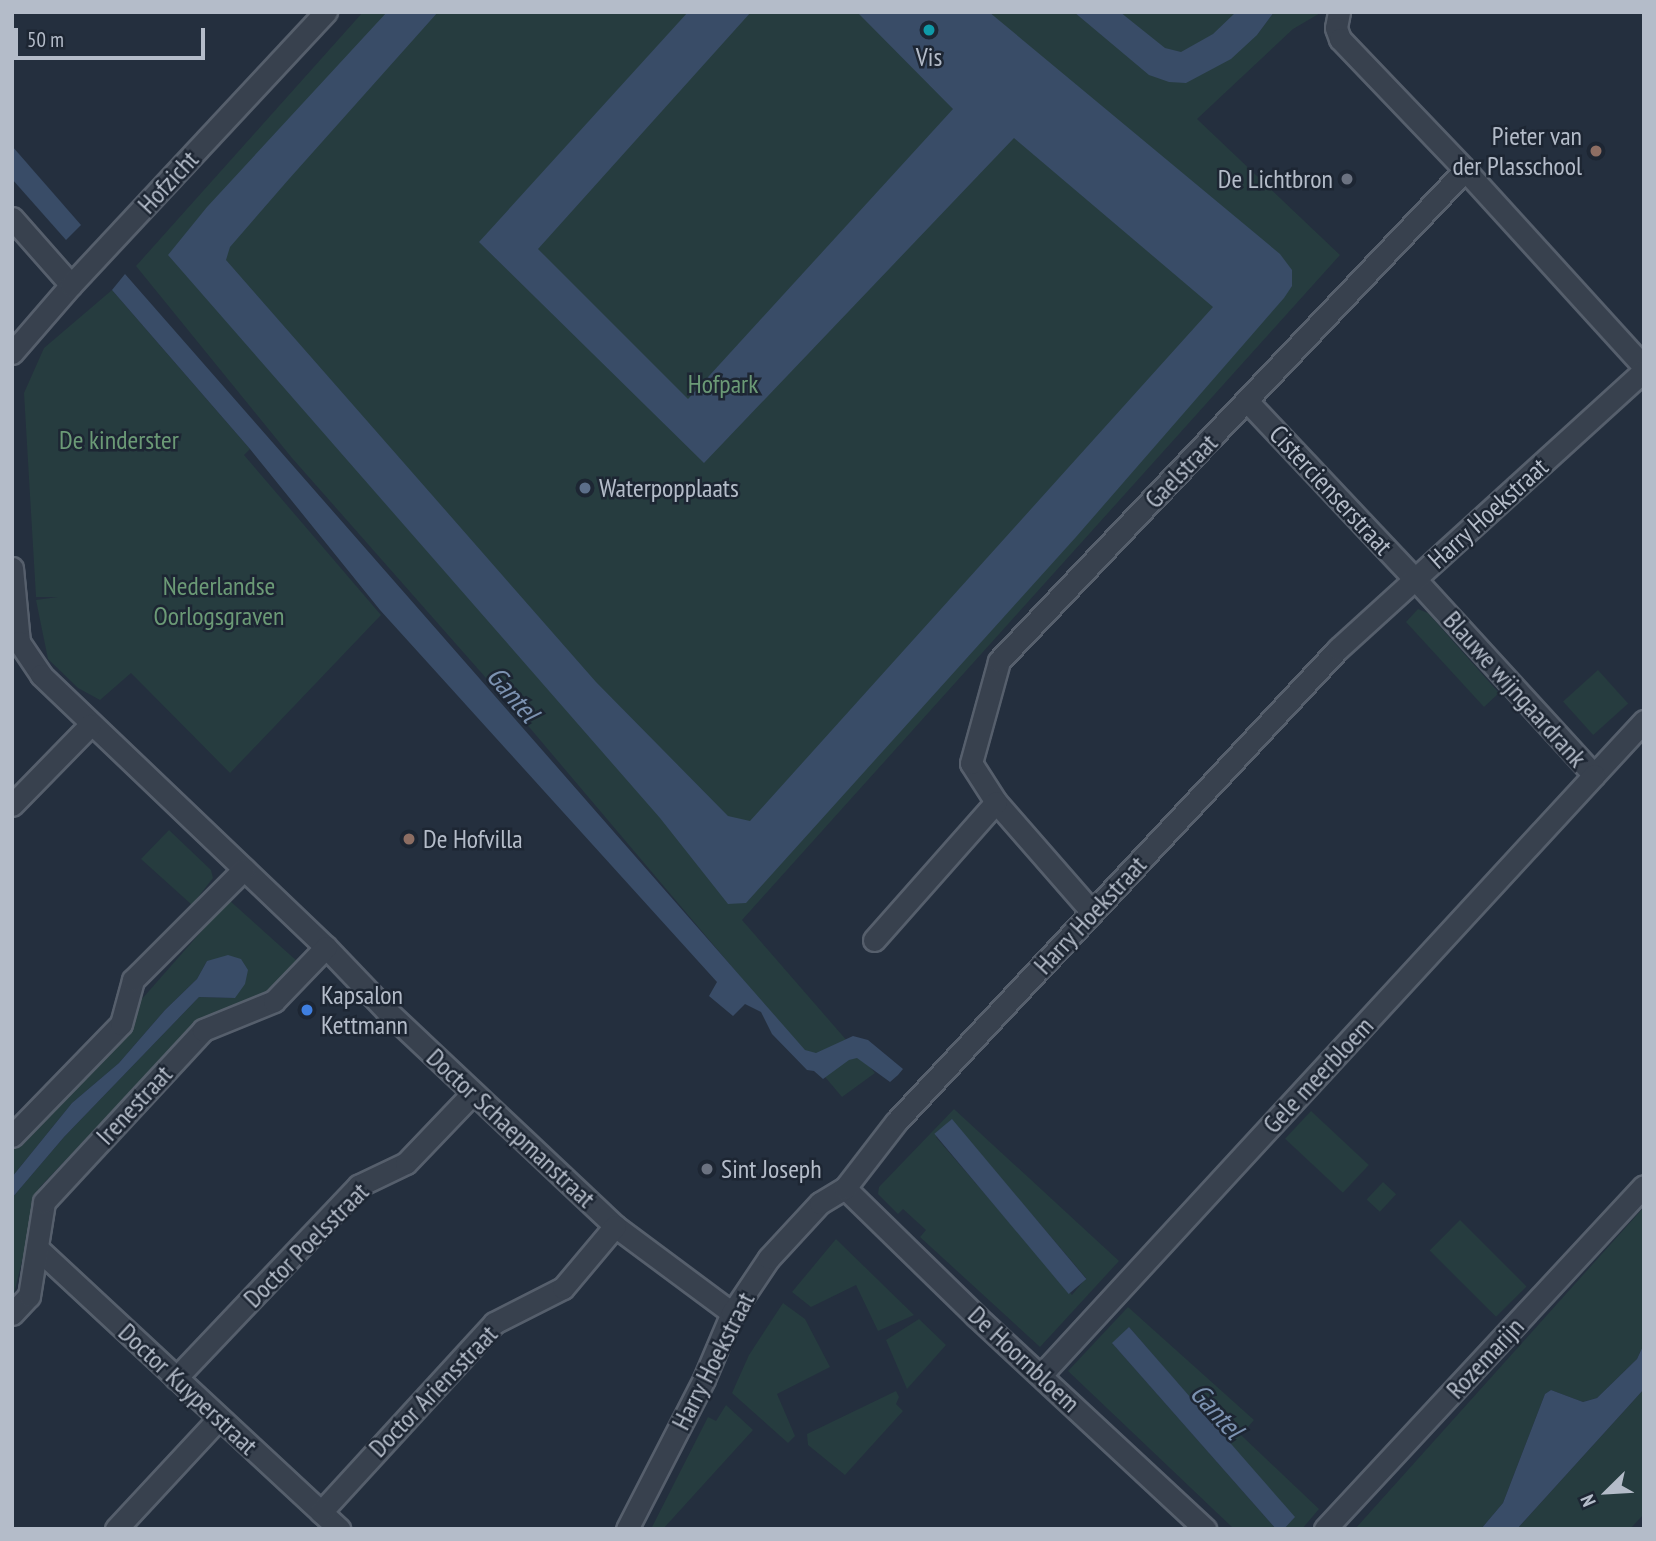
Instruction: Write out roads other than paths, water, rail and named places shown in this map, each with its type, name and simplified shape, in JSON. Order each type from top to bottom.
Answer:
[{"type":"street","name":"Hofzicht","points":[[12,354],[71,285],[326,12]]},
{"type":"street","points":[[1339,12],[1336,28],[1340,38],[1465,170],[1644,369]]},
{"type":"street","name":"Gaelstraat","points":[[1092,912],[996,802],[971,763],[999,661],[1465,170]]},
{"type":"street","points":[[12,218],[71,285]]},
{"type":"street","name":"Harry Hoekstraat","points":[[627,1529],[704,1379],[732,1313],[769,1258],[820,1203],[845,1188],[896,1122],[1338,649],[1644,369]]},
{"type":"street","name":"Cistercienserstraat","points":[[1247,401],[1415,579]]},
{"type":"street","name":"Doctor Schaepmanstraat","points":[[12,568],[19,642],[41,675],[90,725],[326,947],[387,1012],[615,1226],[732,1313]]},
{"type":"street","name":"Blauwe wijngaardrank","points":[[1415,579],[1594,775],[1644,721]]},
{"type":"street","points":[[12,805],[90,725]]},
{"type":"street","name":"Gele meerbloem","points":[[1041,1375],[1594,775]]},
{"type":"street","points":[[874,940],[996,802]]},
{"type":"street","points":[[12,1136],[121,1024],[133,980],[244,869]]},
{"type":"street","name":"Irenestraat","points":[[12,1314],[29,1296],[44,1202],[203,1030],[274,1001],[326,947]]},
{"type":"street","name":"Doctor Poelsstraat","points":[[176,1378],[358,1186],[406,1163],[473,1093]]},
{"type":"street","name":"Rozemarijn","points":[[1325,1529],[1644,1186]]},
{"type":"street","name":"De Hoornbloem","points":[[845,1188],[976,1316],[1205,1529]]},
{"type":"street","name":"Doctor Ariensstraat","points":[[320,1512],[494,1323],[563,1288],[615,1226]]},
{"type":"street","name":"Doctor Kuyperstraat","points":[[37,1248],[339,1529]]},
{"type":"street","points":[[116,1529],[219,1418]]},
{"type":"water","points":[[387,12],[438,12],[230,247],[226,260],[596,682],[728,816],[750,821],[1213,307],[1014,138],[704,463],[479,242],[688,12],[751,12],[538,249],[688,399],[953,109],[857,12],[989,12],[1280,254],[1292,270],[1292,286],[1284,298],[1076,537],[746,903],[728,904],[660,818],[168,255],[207,207]]},
{"type":"water","points":[[1074,12],[1120,12],[1165,48],[1181,52],[1213,34],[1236,12],[1274,12],[1257,35],[1231,59],[1186,83],[1169,82],[1149,75]]},
{"type":"water","points":[[12,146],[81,225],[66,240],[12,179]]},
{"type":"water","points":[[125,274],[805,1050],[816,1053],[853,1036],[868,1040],[903,1069],[898,1075],[890,1082],[857,1058],[849,1060],[823,1079],[814,1071],[807,1070],[772,1034],[761,1012],[745,1004],[733,1016],[709,996],[717,982],[380,610],[250,449],[112,290]]},
{"type":"water","points":[[228,955],[241,959],[248,970],[245,984],[235,998],[199,997],[64,1137],[12,1198],[12,1177],[72,1103],[119,1063],[165,1010],[197,979],[207,961]]},
{"type":"water","points":[[952,1119],[1086,1279],[1069,1294],[934,1134]]},
{"type":"water","name":"Gantel","points":[[1129,1327],[1295,1517],[1284,1529],[1276,1529],[1112,1343]]},
{"type":"water","points":[[1644,1344],[1644,1389],[1517,1529],[1481,1529],[1503,1503],[1545,1394],[1551,1390],[1583,1402],[1597,1398],[1637,1359]]},
{"type":"place","name":"Vis","points":[[929,30]]},
{"type":"place","name":"Pieter van der Plasschool","points":[[1596,151]]},
{"type":"place","name":"De Lichtbron","points":[[1347,179]]},
{"type":"place","name":"Waterpopplaats","points":[[585,488]]},
{"type":"place","name":"De Hofvilla","points":[[409,839]]},
{"type":"place","name":"Kapsalon Kettmann","points":[[307,1010]]},
{"type":"place","name":"Sint Joseph","points":[[707,1169]]},
{"type":"park label","name":"Hofpark","points":[[723,384]]},
{"type":"park label","name":"De kinderster","points":[[119,440]]},
{"type":"park label","name":"Nederlandse Oorlogsgraven","points":[[219,601]]}]
